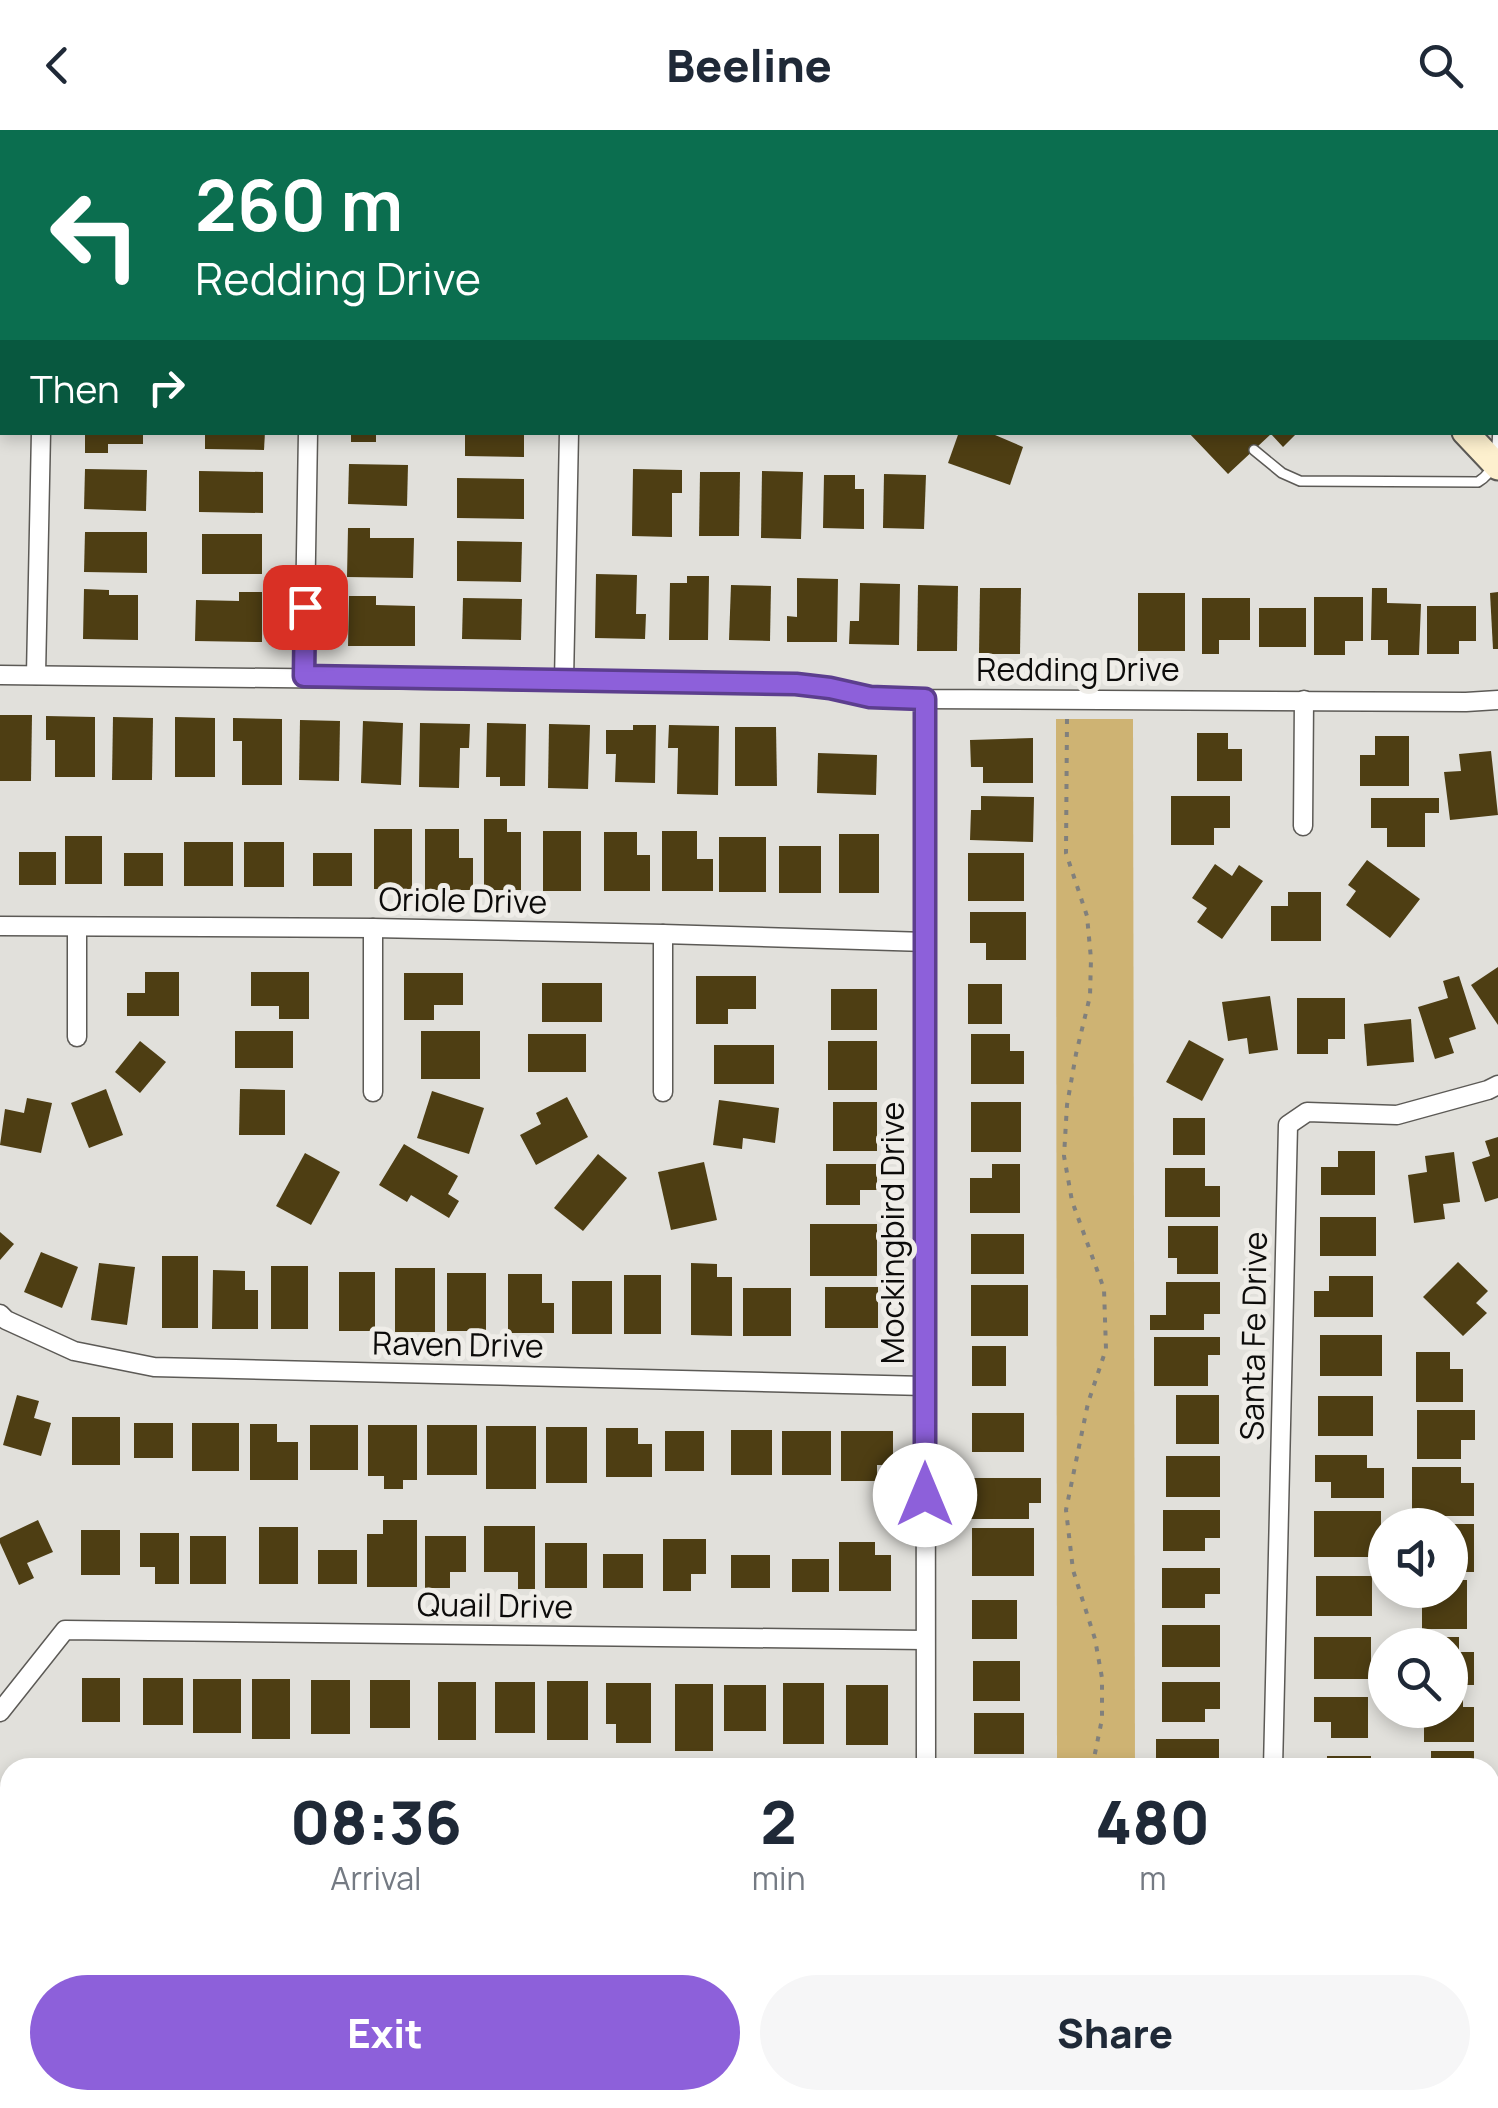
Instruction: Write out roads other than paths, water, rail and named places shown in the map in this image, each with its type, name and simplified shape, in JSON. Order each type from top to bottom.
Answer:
[{"type":"main road","points":[[1468,435],[1497,466]]},
{"type":"street","points":[[36,675],[41,435]]},
{"type":"street","points":[[304,676],[308,435]]},
{"type":"street","points":[[564,681],[569,435]]},
{"type":"street","name":"Redding Drive","points":[[0,674],[796,684],[870,697],[925,699],[1498,700]]},
{"type":"street","name":"Mockingbird Drive","points":[[925,699],[926,1758]]},
{"type":"street","points":[[1303,826],[1304,700]]},
{"type":"street","name":"Oriole Drive","points":[[0,926],[373,928],[926,942]]},
{"type":"street","points":[[77,1037],[78,928]]},
{"type":"street","points":[[373,928],[373,1092]]},
{"type":"street","points":[[663,934],[663,1092]]},
{"type":"street","name":"Santa Fe Drive","points":[[1273,1758],[1288,1125],[1307,1112],[1397,1114],[1498,1084]]},
{"type":"street","name":"Raven Drive","points":[[0,1314],[74,1350],[154,1367],[925,1386]]},
{"type":"street","name":"Quail Drive","points":[[0,1712],[65,1630],[925,1640]]},
{"type":"lane","points":[[1254,450],[1282,473],[1308,482],[1478,482],[1497,466],[1498,435]]}]
